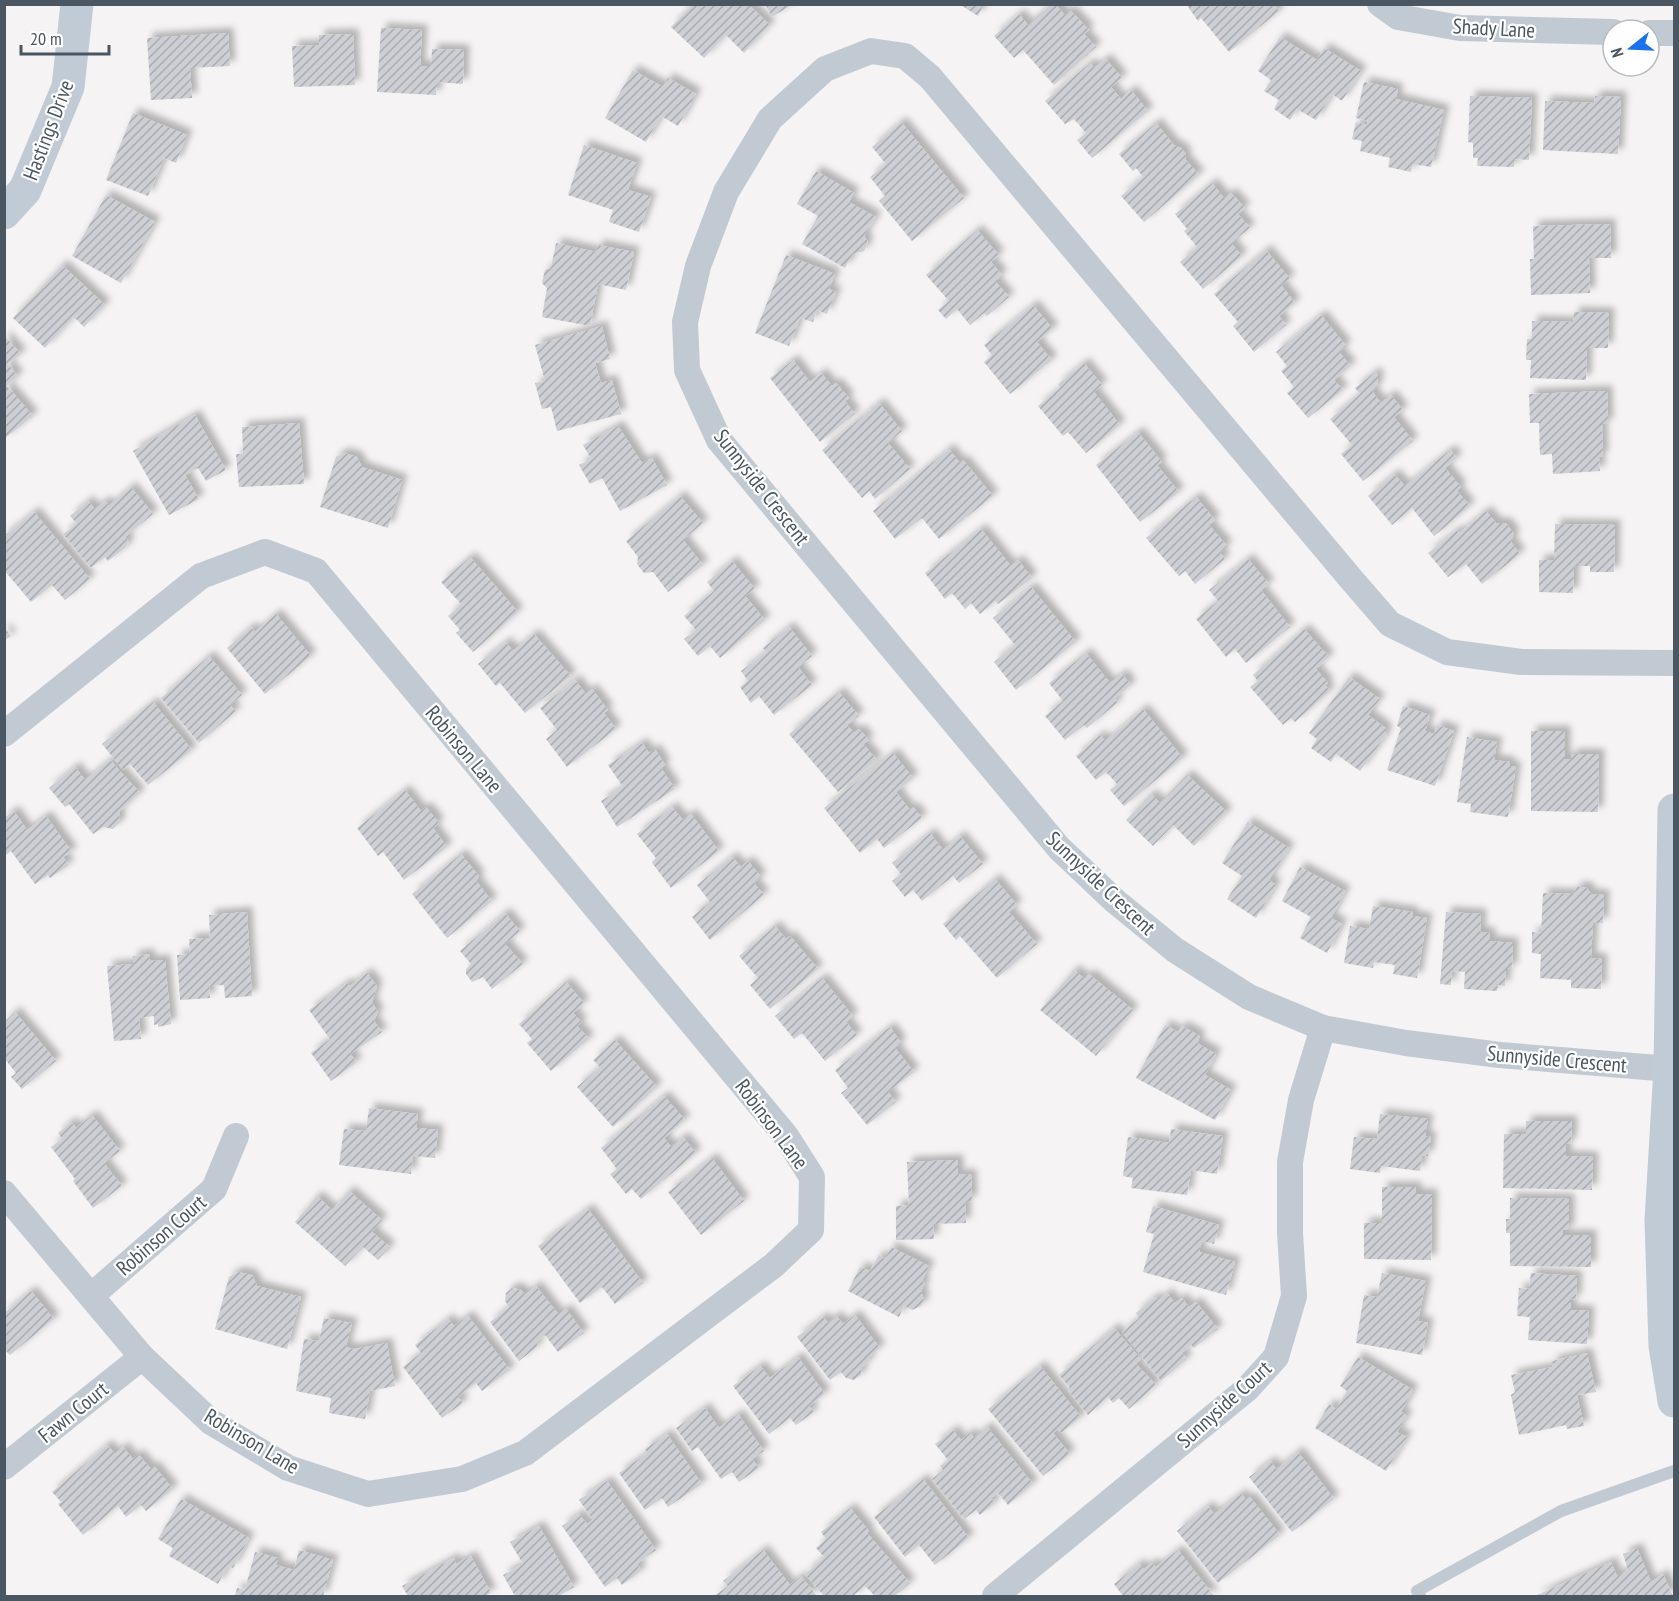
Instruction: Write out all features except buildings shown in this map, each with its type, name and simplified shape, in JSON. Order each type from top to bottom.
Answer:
[{"type":"street","name":"Hastings Drive","points":[[4,213],[25,190],[68,87],[77,4]]},
{"type":"street","name":"Shady Lane","points":[[1380,4],[1398,16],[1460,28],[1601,32]]},
{"type":"street","name":"Sunnyside Crescent","points":[[1670,1069],[1490,1053],[1406,1043],[1323,1028],[1249,997],[1175,950],[1114,902],[1059,848],[719,440],[687,370],[685,322],[698,266],[726,192],[770,120],[825,69],[871,51],[905,56],[930,77],[1390,624],[1447,652],[1521,662],[1674,663]]},
{"type":"street","name":"Robinson Lane","points":[[4,734],[201,576],[265,552],[316,572],[786,1137],[812,1177],[811,1230],[774,1265],[525,1453],[462,1479],[368,1494],[288,1468],[211,1422],[142,1357],[4,1193]]},
{"type":"street","points":[[1674,810],[1670,1069],[1661,1220],[1665,1346],[1674,1401]]},
{"type":"street","name":"Sunnyside Court","points":[[995,1596],[1247,1389],[1276,1358],[1294,1296],[1290,1233],[1290,1162],[1301,1100],[1323,1028]]},
{"type":"street","name":"Robinson Court","points":[[91,1296],[214,1189],[236,1136]]},
{"type":"street","name":"Fawn Court","points":[[4,1467],[142,1357]]},
{"type":"lane","points":[[1420,1596],[1417,1591],[1561,1511],[1674,1471]]}]
